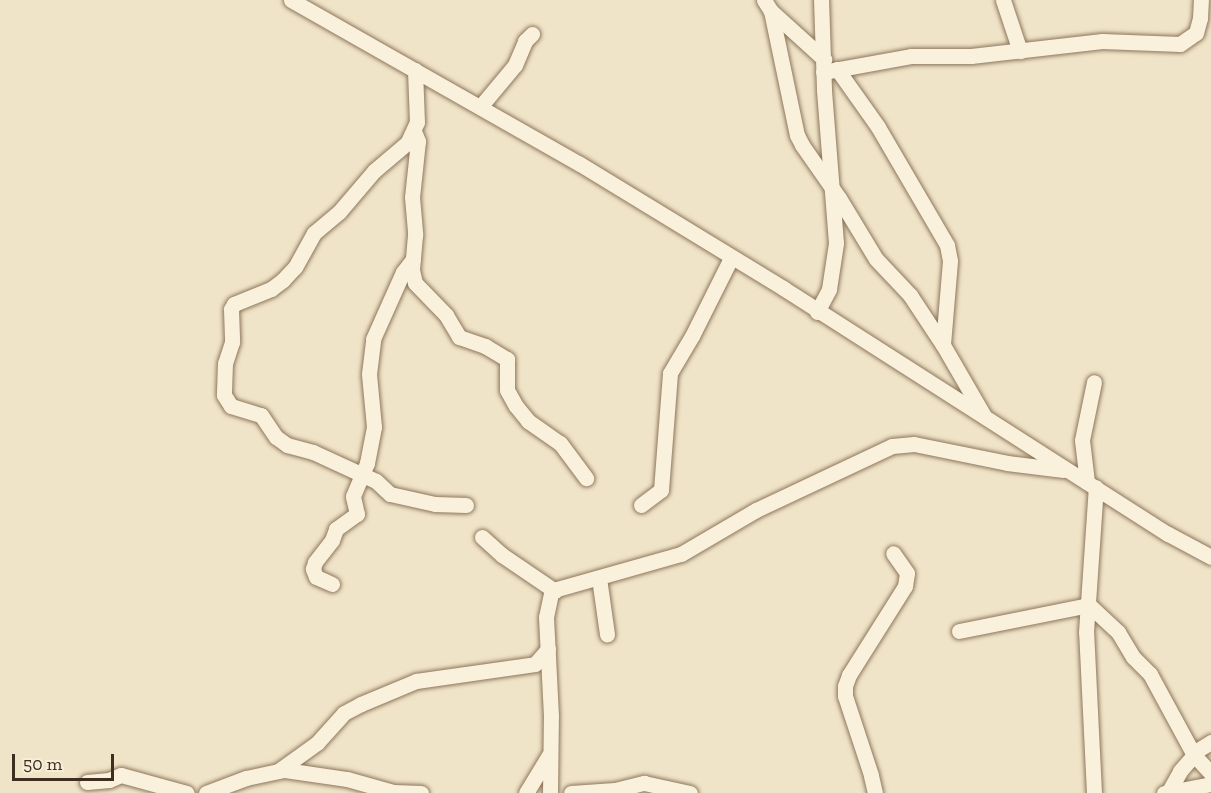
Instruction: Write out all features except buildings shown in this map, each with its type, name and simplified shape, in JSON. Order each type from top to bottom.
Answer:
[{"type":"street","points":[[291,0],[580,164],[1092,484],[1168,534],[1211,557]]},
{"type":"street","points":[[817,312],[829,289],[836,243],[831,187],[828,66],[821,0]]},
{"type":"street","points":[[1003,0],[1020,51]]},
{"type":"street","points":[[828,66],[868,66],[911,56],[955,57],[1102,41],[1180,44],[1196,33],[1201,0]]},
{"type":"street","points":[[767,6],[828,66],[878,126],[947,245],[950,261],[943,345]]},
{"type":"street","points":[[767,6],[797,135],[876,259],[910,295],[943,345],[985,417]]},
{"type":"street","points":[[480,107],[515,65],[525,41],[532,34]]},
{"type":"street","points":[[415,70],[418,108],[414,131],[407,143],[363,182],[339,212],[314,233],[295,267],[283,280],[271,289],[234,304],[231,309],[232,342],[225,363],[227,402],[237,409],[261,416],[276,437],[287,445],[313,452],[382,485],[394,496],[448,506],[466,506]]},
{"type":"street","points":[[414,131],[418,141],[412,197],[415,235],[412,270],[415,283],[425,296],[446,315],[459,337],[485,346],[507,359],[507,390],[516,406],[528,421],[560,443],[586,478]]},
{"type":"street","points":[[641,505],[661,490],[670,373],[692,336],[731,258]]},
{"type":"street","points":[[332,584],[316,577],[315,562],[332,540],[336,529],[357,514],[353,496],[362,476],[374,427],[369,374],[373,339],[403,272],[413,259]]},
{"type":"street","points":[[1094,382],[1082,440],[1092,484],[1089,605],[1086,632],[1094,793]]},
{"type":"street","points":[[550,793],[551,716],[548,602],[555,591],[681,554],[756,510],[891,446],[914,444],[1007,463],[1070,471]]},
{"type":"street","points":[[482,537],[502,555],[555,591]]},
{"type":"street","points":[[874,793],[871,775],[845,696],[845,686],[849,675],[905,586],[907,573],[893,553]]},
{"type":"street","points":[[599,578],[607,634]]},
{"type":"street","points":[[958,631],[1089,605]]},
{"type":"street","points":[[1089,605],[1118,632],[1132,657],[1150,674],[1194,755],[1211,773]]},
{"type":"street","points":[[206,793],[278,771],[317,742],[344,713],[361,704],[416,681],[535,664],[548,649]]},
{"type":"street","points":[[1167,792],[1194,755],[1211,741]]},
{"type":"street","points":[[526,793],[549,754]]},
{"type":"street","points":[[278,771],[346,779],[394,793],[421,793]]},
{"type":"street","points":[[87,782],[109,780],[121,775],[187,793]]},
{"type":"street","points":[[571,793],[615,790],[644,783],[690,793]]},
{"type":"street","points":[[1167,792],[1211,784]]}]
